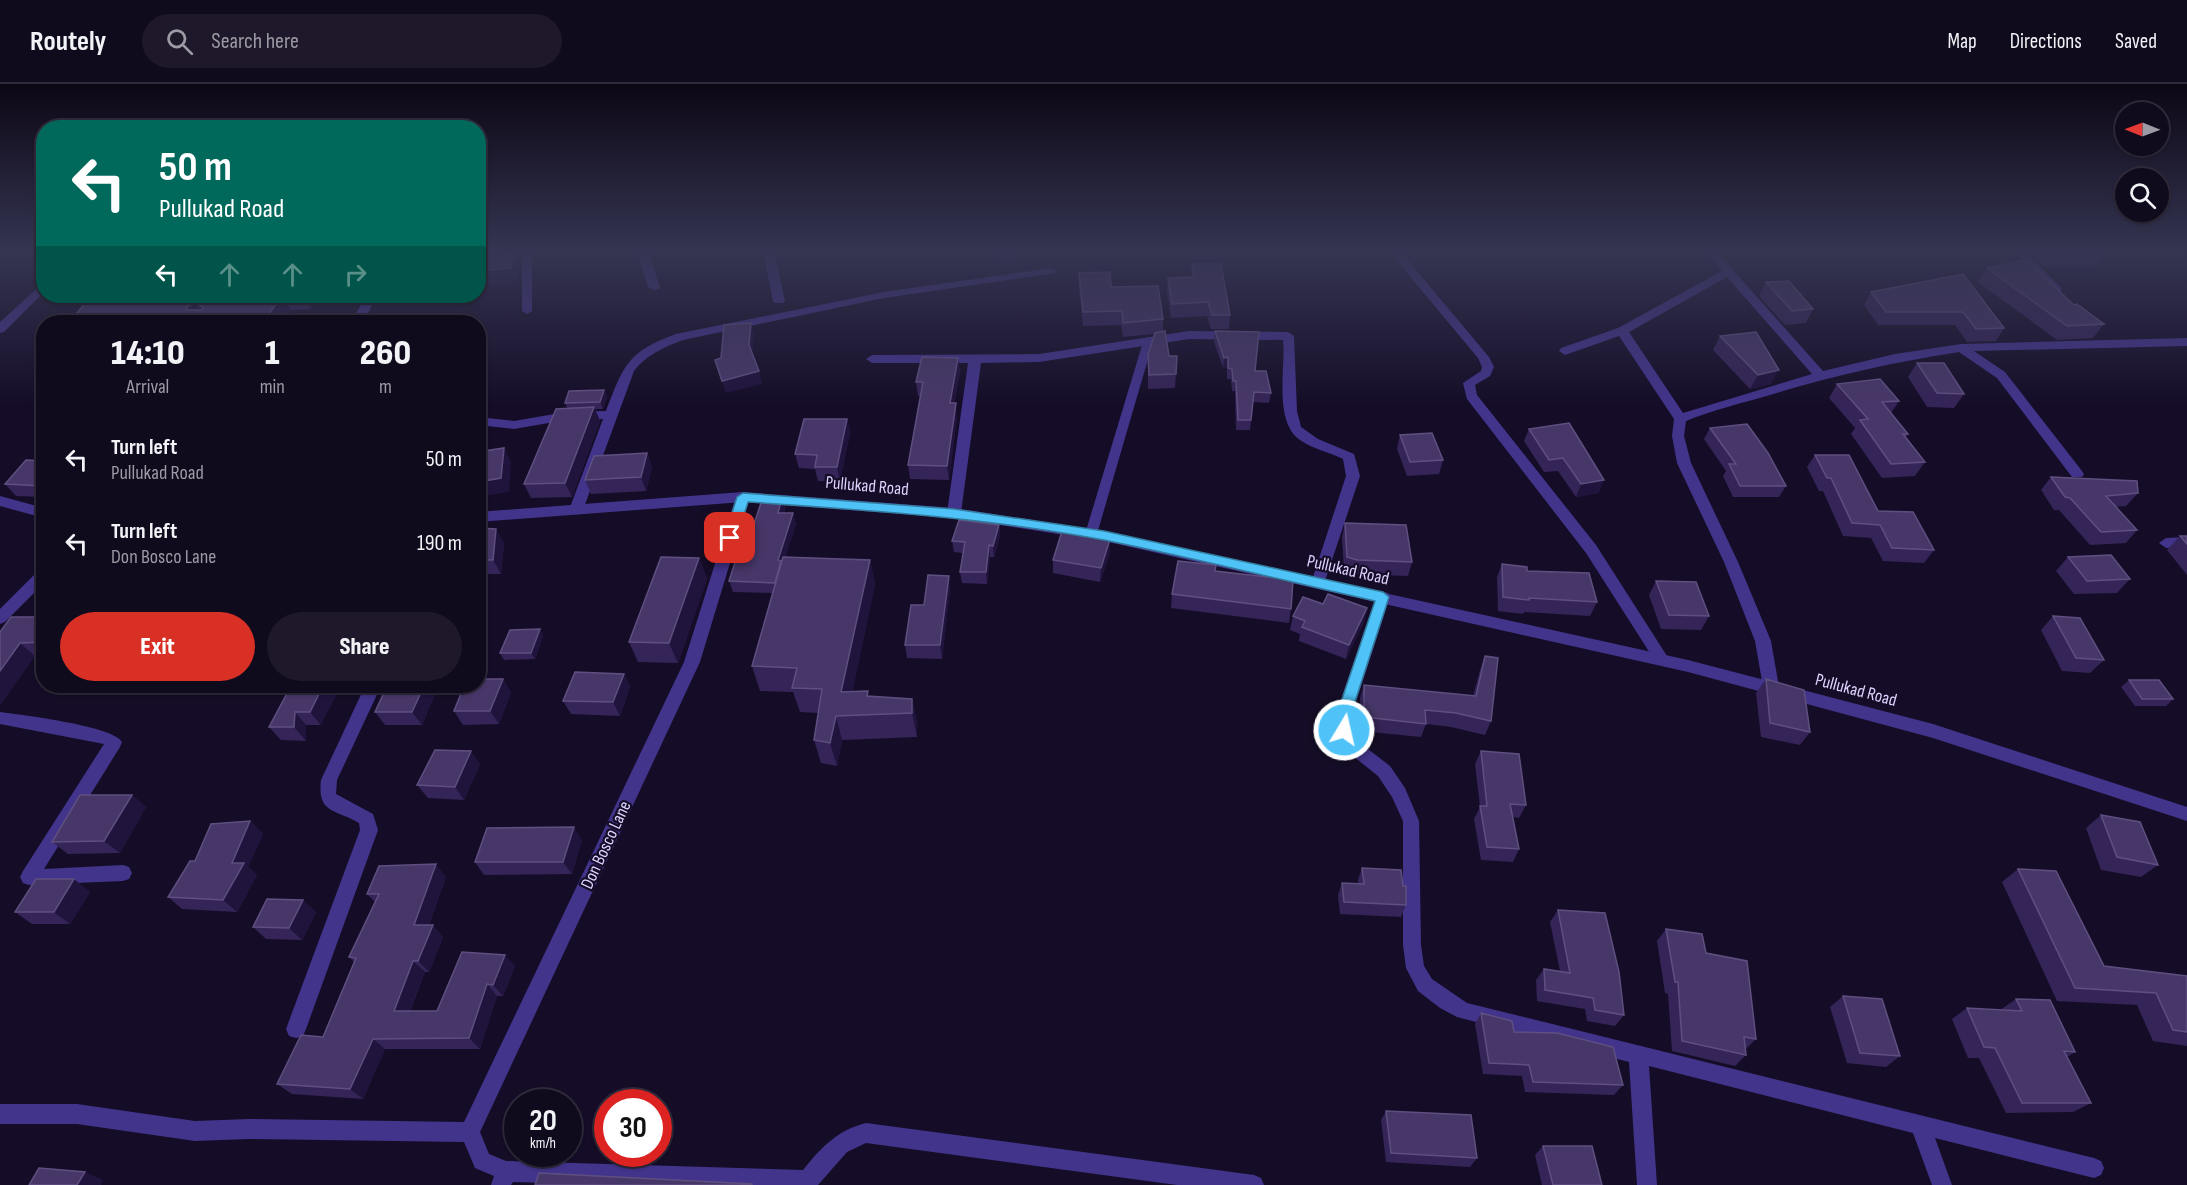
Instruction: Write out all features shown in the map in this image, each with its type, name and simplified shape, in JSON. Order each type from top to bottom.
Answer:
[{"type":"street","points":[[0,329],[27,302]]},
{"type":"street","points":[[576,510],[628,370],[635,359],[680,337],[848,302]]},
{"type":"street","points":[[1437,302],[1483,357],[1488,367],[1486,373],[1470,383],[1471,396],[1591,549],[1662,660]]},
{"type":"street","points":[[1565,351],[1622,331],[1673,302]]},
{"type":"street","points":[[1755,302],[1820,376]]},
{"type":"street","points":[[1622,331],[1680,419],[1678,436],[1684,463],[1731,562],[1763,641],[1771,687]]},
{"type":"street","points":[[872,358],[1040,358],[1189,335],[1288,336],[1291,351],[1290,410],[1296,429],[1312,441],[1349,458],[1353,467],[1353,476],[1318,583]]},
{"type":"street","points":[[1680,419],[1702,410],[1820,376],[1894,358],[1961,348],[2106,339],[2187,342]]},
{"type":"street","points":[[1961,348],[2001,375],[2077,474]]},
{"type":"street","points":[[954,513],[975,359]]},
{"type":"street","points":[[486,422],[514,425],[566,416],[611,415]]},
{"type":"street","name":"Pullukad Road","points":[[486,516],[743,497],[954,513],[1091,534],[1383,597],[1771,687],[1933,730],[2187,813]]},
{"type":"street","name":"Don Bosco Lane","points":[[470,1132],[692,662],[743,497]]},
{"type":"street","points":[[0,501],[36,511]]},
{"type":"street","points":[[2166,543],[2187,542]]},
{"type":"street","points":[[0,618],[36,582]]},
{"type":"street","points":[[1383,597],[1343,717],[1344,730],[1349,743],[1384,771],[1399,793],[1411,821],[1412,945],[1415,968],[1425,985],[1447,1002],[1464,1011],[2094,1168]]},
{"type":"street","points":[[296,1029],[369,830],[367,819],[356,811],[335,806],[327,797],[330,780],[370,693]]},
{"type":"street","points":[[0,718],[103,736],[114,742],[29,877],[123,873]]},
{"type":"street","points":[[1638,1054],[1647,1185]]},
{"type":"street","points":[[0,1114],[77,1114],[195,1131],[249,1129],[470,1132],[482,1161],[503,1178],[807,1183],[836,1146],[852,1135],[866,1133],[1254,1185]]},
{"type":"street","points":[[1920,1125],[1941,1185]]},
{"type":"lane","points":[[527,302],[527,311]]},
{"type":"lane","points":[[1091,534],[1148,342]]},
{"type":"building","points":[[1082,302],[1160,302],[1163,319],[1123,323],[1122,311],[1083,312]]},
{"type":"building","points":[[1172,302],[1201,302],[1172,304]]},
{"type":"building","points":[[1208,302],[1228,302],[1230,315],[1212,315]]},
{"type":"building","points":[[1784,302],[1807,302],[1813,309],[1792,311]]},
{"type":"building","points":[[1879,302],[1985,302],[2004,328],[1976,329],[1963,312],[1886,312]]},
{"type":"building","points":[[2034,302],[2077,304],[2104,324],[2067,326]]},
{"type":"building","points":[[85,303],[194,303],[186,308],[202,310],[204,308],[196,303],[277,303],[268,315],[75,315]]},
{"type":"building","points":[[751,323],[749,345],[759,371],[722,381],[715,360],[721,358],[724,325]]},
{"type":"building","points":[[1165,331],[1169,356],[1177,356],[1176,374],[1149,375],[1148,355],[1155,333]]},
{"type":"building","points":[[1215,331],[1259,332],[1255,371],[1266,371],[1271,393],[1254,392],[1251,420],[1238,420],[1236,381],[1233,381],[1232,369],[1228,368],[1228,357],[1224,358]]},
{"type":"building","points":[[1756,332],[1779,370],[1758,375],[1720,336]]},
{"type":"building","points":[[922,357],[958,358],[950,403],[956,403],[947,466],[908,465],[923,382],[916,382]]},
{"type":"building","points":[[1917,363],[1944,363],[1964,394],[1937,393]]},
{"type":"building","points":[[1880,379],[1899,401],[1882,402],[1908,434],[1903,434],[1925,462],[1891,464],[1860,420],[1868,419],[1837,384]]},
{"type":"building","points":[[604,390],[600,402],[565,403],[569,391]]},
{"type":"building","points":[[594,407],[565,483],[524,484],[556,409]]},
{"type":"building","points":[[804,419],[847,419],[837,467],[815,467],[817,455],[795,454]]},
{"type":"building","points":[[1569,423],[1604,480],[1581,484],[1563,458],[1549,460],[1529,429]]},
{"type":"building","points":[[1747,424],[1768,453],[1786,486],[1740,486],[1729,464],[1736,464],[1710,428]]},
{"type":"building","points":[[1432,433],[1443,460],[1410,462],[1400,435]]},
{"type":"building","points":[[504,448],[501,478],[486,481],[486,451]]},
{"type":"building","points":[[647,453],[641,477],[585,480],[594,456]]},
{"type":"building","points":[[1815,455],[1849,455],[1878,511],[1913,512],[1934,550],[1892,548],[1880,525],[1852,523],[1831,478],[1827,478]]},
{"type":"building","points":[[26,460],[36,461],[36,486],[5,484]]},
{"type":"building","points":[[2051,477],[2137,481],[2138,493],[2106,496],[2137,530],[2101,532],[2070,498],[2065,497]]},
{"type":"building","points":[[763,497],[782,497],[778,513],[793,513],[778,560],[781,561],[775,583],[729,581],[736,559],[742,560]]},
{"type":"building","points":[[959,520],[999,525],[993,546],[989,545],[986,572],[960,572],[965,542],[952,541]]},
{"type":"building","points":[[1345,523],[1406,525],[1412,562],[1357,560],[1347,557]]},
{"type":"building","points":[[486,528],[496,529],[493,560],[486,560]]},
{"type":"building","points":[[1062,531],[1110,539],[1101,568],[1053,560]]},
{"type":"building","points":[[2180,536],[2187,536],[2187,544]]},
{"type":"building","points":[[2111,555],[2130,579],[2087,581],[2068,557]]},
{"type":"building","points":[[661,557],[699,558],[669,643],[629,642]]},
{"type":"building","points":[[783,557],[870,560],[841,692],[868,691],[867,696],[912,699],[912,713],[836,716],[830,743],[814,740],[822,689],[792,688],[797,668],[752,666]]},
{"type":"building","points":[[1178,561],[1216,565],[1215,571],[1293,580],[1291,609],[1172,594]]},
{"type":"building","points":[[1502,564],[1527,567],[1527,571],[1589,573],[1597,602],[1503,597]]},
{"type":"building","points":[[928,575],[949,576],[940,645],[905,645],[911,605],[924,605]]},
{"type":"building","points":[[1656,581],[1696,582],[1709,616],[1669,615]]},
{"type":"building","points":[[1328,594],[1367,608],[1349,645],[1302,627],[1305,621],[1293,616],[1303,597],[1323,604]]},
{"type":"building","points":[[2053,616],[2080,618],[2104,660],[2076,658]]},
{"type":"building","points":[[11,617],[36,617],[36,642],[20,643],[0,671],[0,632]]},
{"type":"building","points":[[540,629],[531,653],[500,653],[510,630]]},
{"type":"building","points":[[1485,656],[1498,658],[1491,721],[1456,713],[1425,710],[1426,724],[1364,717],[1364,685],[1476,696]]},
{"type":"building","points":[[575,672],[624,674],[613,702],[563,701]]},
{"type":"building","points":[[486,679],[503,679],[490,711],[454,711],[461,693],[486,693]]},
{"type":"building","points":[[1766,679],[1804,690],[1810,732],[1770,723]]},
{"type":"building","points":[[2129,680],[2159,680],[2173,699],[2142,699]]},
{"type":"building","points":[[287,693],[320,693],[310,712],[295,712],[294,727],[269,727]]},
{"type":"building","points":[[384,693],[421,693],[412,712],[375,712]]},
{"type":"building","points":[[435,750],[471,751],[455,787],[417,785]]},
{"type":"building","points":[[1481,751],[1519,754],[1526,805],[1510,804],[1519,849],[1487,847],[1480,806],[1487,806]]},
{"type":"building","points":[[80,795],[132,795],[104,841],[52,842]]},
{"type":"building","points":[[2101,815],[2140,822],[2158,865],[2117,857]]},
{"type":"building","points":[[250,821],[232,863],[244,863],[223,900],[168,897],[190,861],[195,861],[211,824]]},
{"type":"building","points":[[574,827],[563,862],[475,862],[487,828]]},
{"type":"building","points":[[436,864],[414,925],[433,925],[418,961],[413,961],[394,1011],[437,1011],[462,952],[505,955],[493,985],[487,984],[469,1038],[373,1039],[350,1089],[277,1084],[301,1035],[323,1037],[356,958],[349,957],[379,894],[367,894],[379,866]]},
{"type":"building","points":[[1362,868],[1401,870],[1403,886],[1406,886],[1406,905],[1344,902],[1342,883],[1364,884]]},
{"type":"building","points":[[2018,869],[2056,871],[2104,966],[2187,976],[2187,1032],[2173,1030],[2156,993],[2075,988]]},
{"type":"building","points":[[36,879],[74,879],[54,912],[15,912]]},
{"type":"building","points":[[267,899],[303,900],[289,928],[253,927]]},
{"type":"building","points":[[1558,910],[1605,913],[1619,972],[1624,1015],[1595,1010],[1593,998],[1545,990],[1544,969],[1570,973]]},
{"type":"building","points":[[1666,929],[1702,934],[1706,953],[1747,961],[1756,1039],[1744,1037],[1746,1055],[1682,1041],[1678,982],[1675,982]]},
{"type":"building","points":[[1843,996],[1882,999],[1900,1056],[1860,1053]]},
{"type":"building","points":[[2016,999],[2050,1000],[2075,1052],[2064,1051],[2091,1103],[2022,1103],[1995,1048],[1984,1047],[1967,1008],[2022,1011]]},
{"type":"building","points":[[1481,1013],[1512,1021],[1514,1032],[1557,1033],[1613,1047],[1623,1085],[1533,1082],[1529,1065],[1489,1063]]},
{"type":"building","points":[[1386,1111],[1471,1115],[1477,1158],[1391,1153]]},
{"type":"building","points":[[1543,1146],[1592,1146],[1602,1185],[1553,1185]]},
{"type":"building","points":[[39,1168],[85,1172],[77,1185],[29,1185]]},
{"type":"building","points":[[539,1173],[752,1184],[752,1185],[535,1185]]},
{"type":"route","points":[[730,538],[743,497],[844,503],[954,513],[1104,536],[1383,597],[1343,717],[1344,730]]}]
